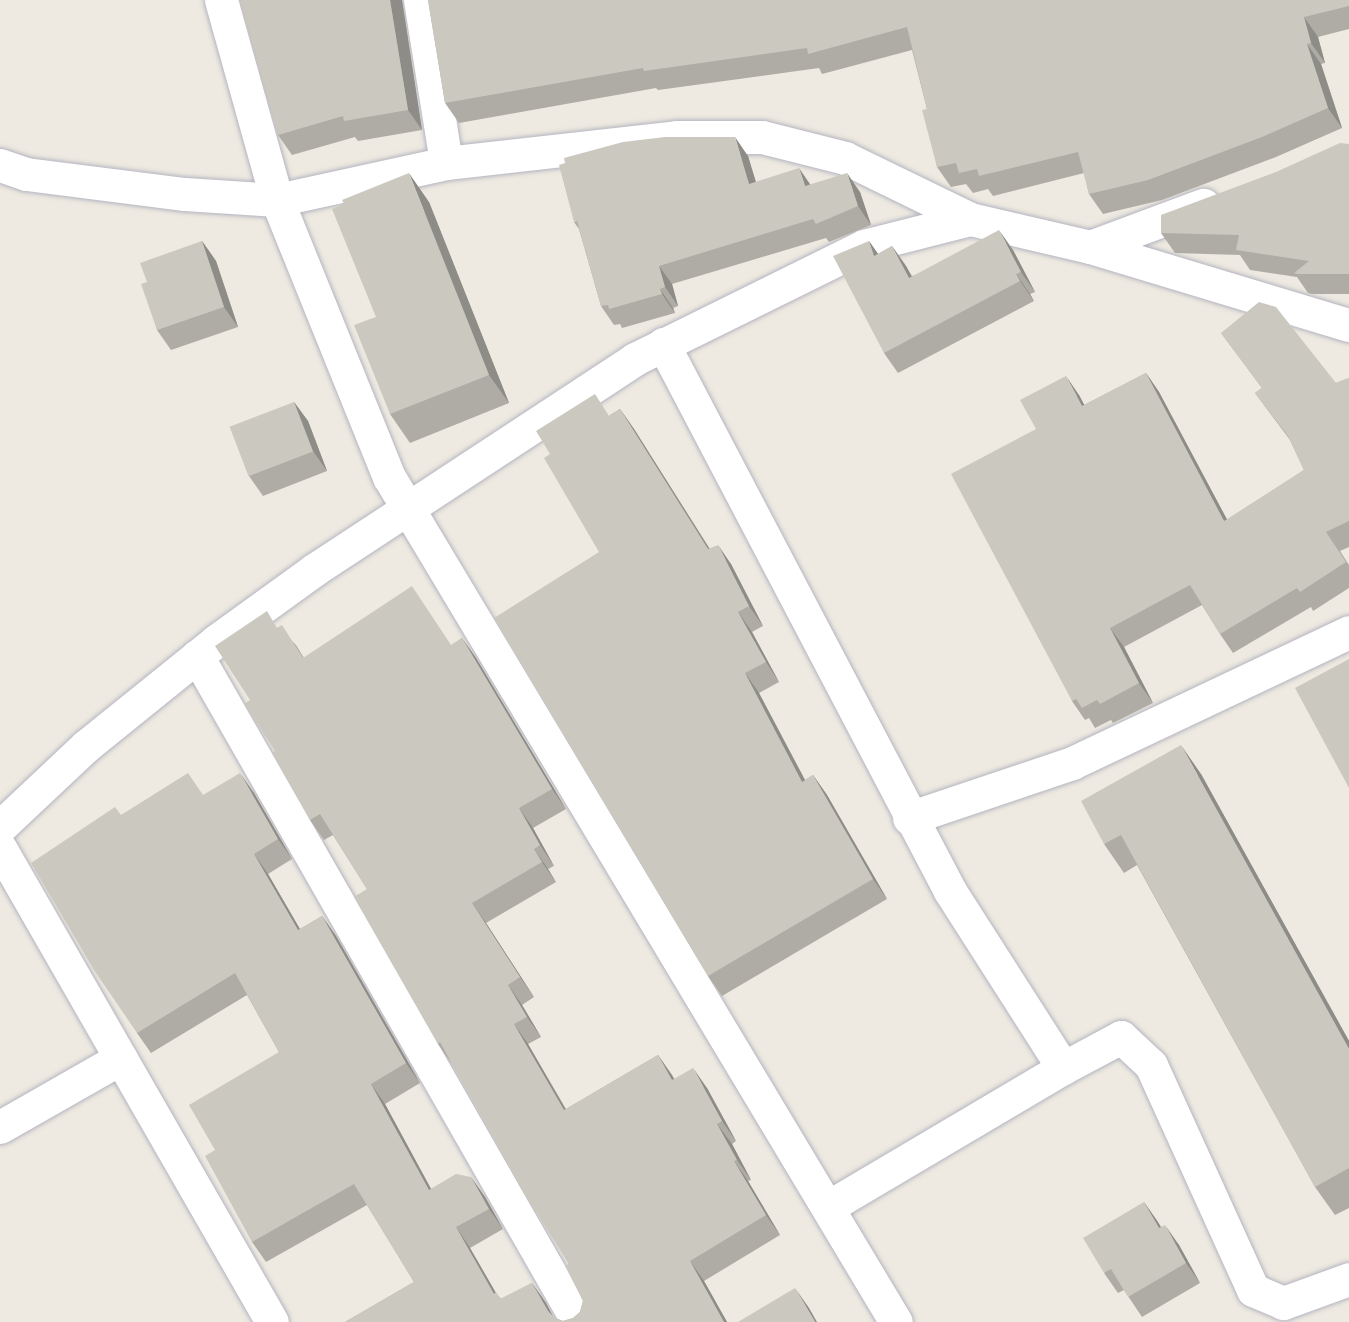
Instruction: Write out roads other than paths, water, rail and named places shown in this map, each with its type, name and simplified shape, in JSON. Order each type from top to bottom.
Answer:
[{"type":"street","points":[[221,0],[278,200],[389,477],[896,1322]]},
{"type":"street","points":[[420,0],[446,163]]},
{"type":"street","points":[[0,165],[26,174],[71,180],[185,194],[278,200],[446,163],[677,137],[762,137],[845,158],[970,219],[1090,247],[1349,325]]},
{"type":"street","points":[[1090,247],[1233,194]]},
{"type":"street","points":[[0,827],[86,746],[197,656],[314,570],[635,359],[864,246],[970,219]]},
{"type":"street","points":[[663,344],[909,818],[950,891],[1063,1068]]},
{"type":"street","points":[[909,818],[1072,763],[1349,632]]},
{"type":"street","points":[[197,656],[578,1322]]},
{"type":"street","points":[[0,848],[272,1322]]},
{"type":"street","points":[[828,1207],[1063,1068],[1121,1037],[1151,1065],[1253,1290],[1282,1304],[1349,1279]]},
{"type":"street","points":[[0,1127],[121,1058]]}]
